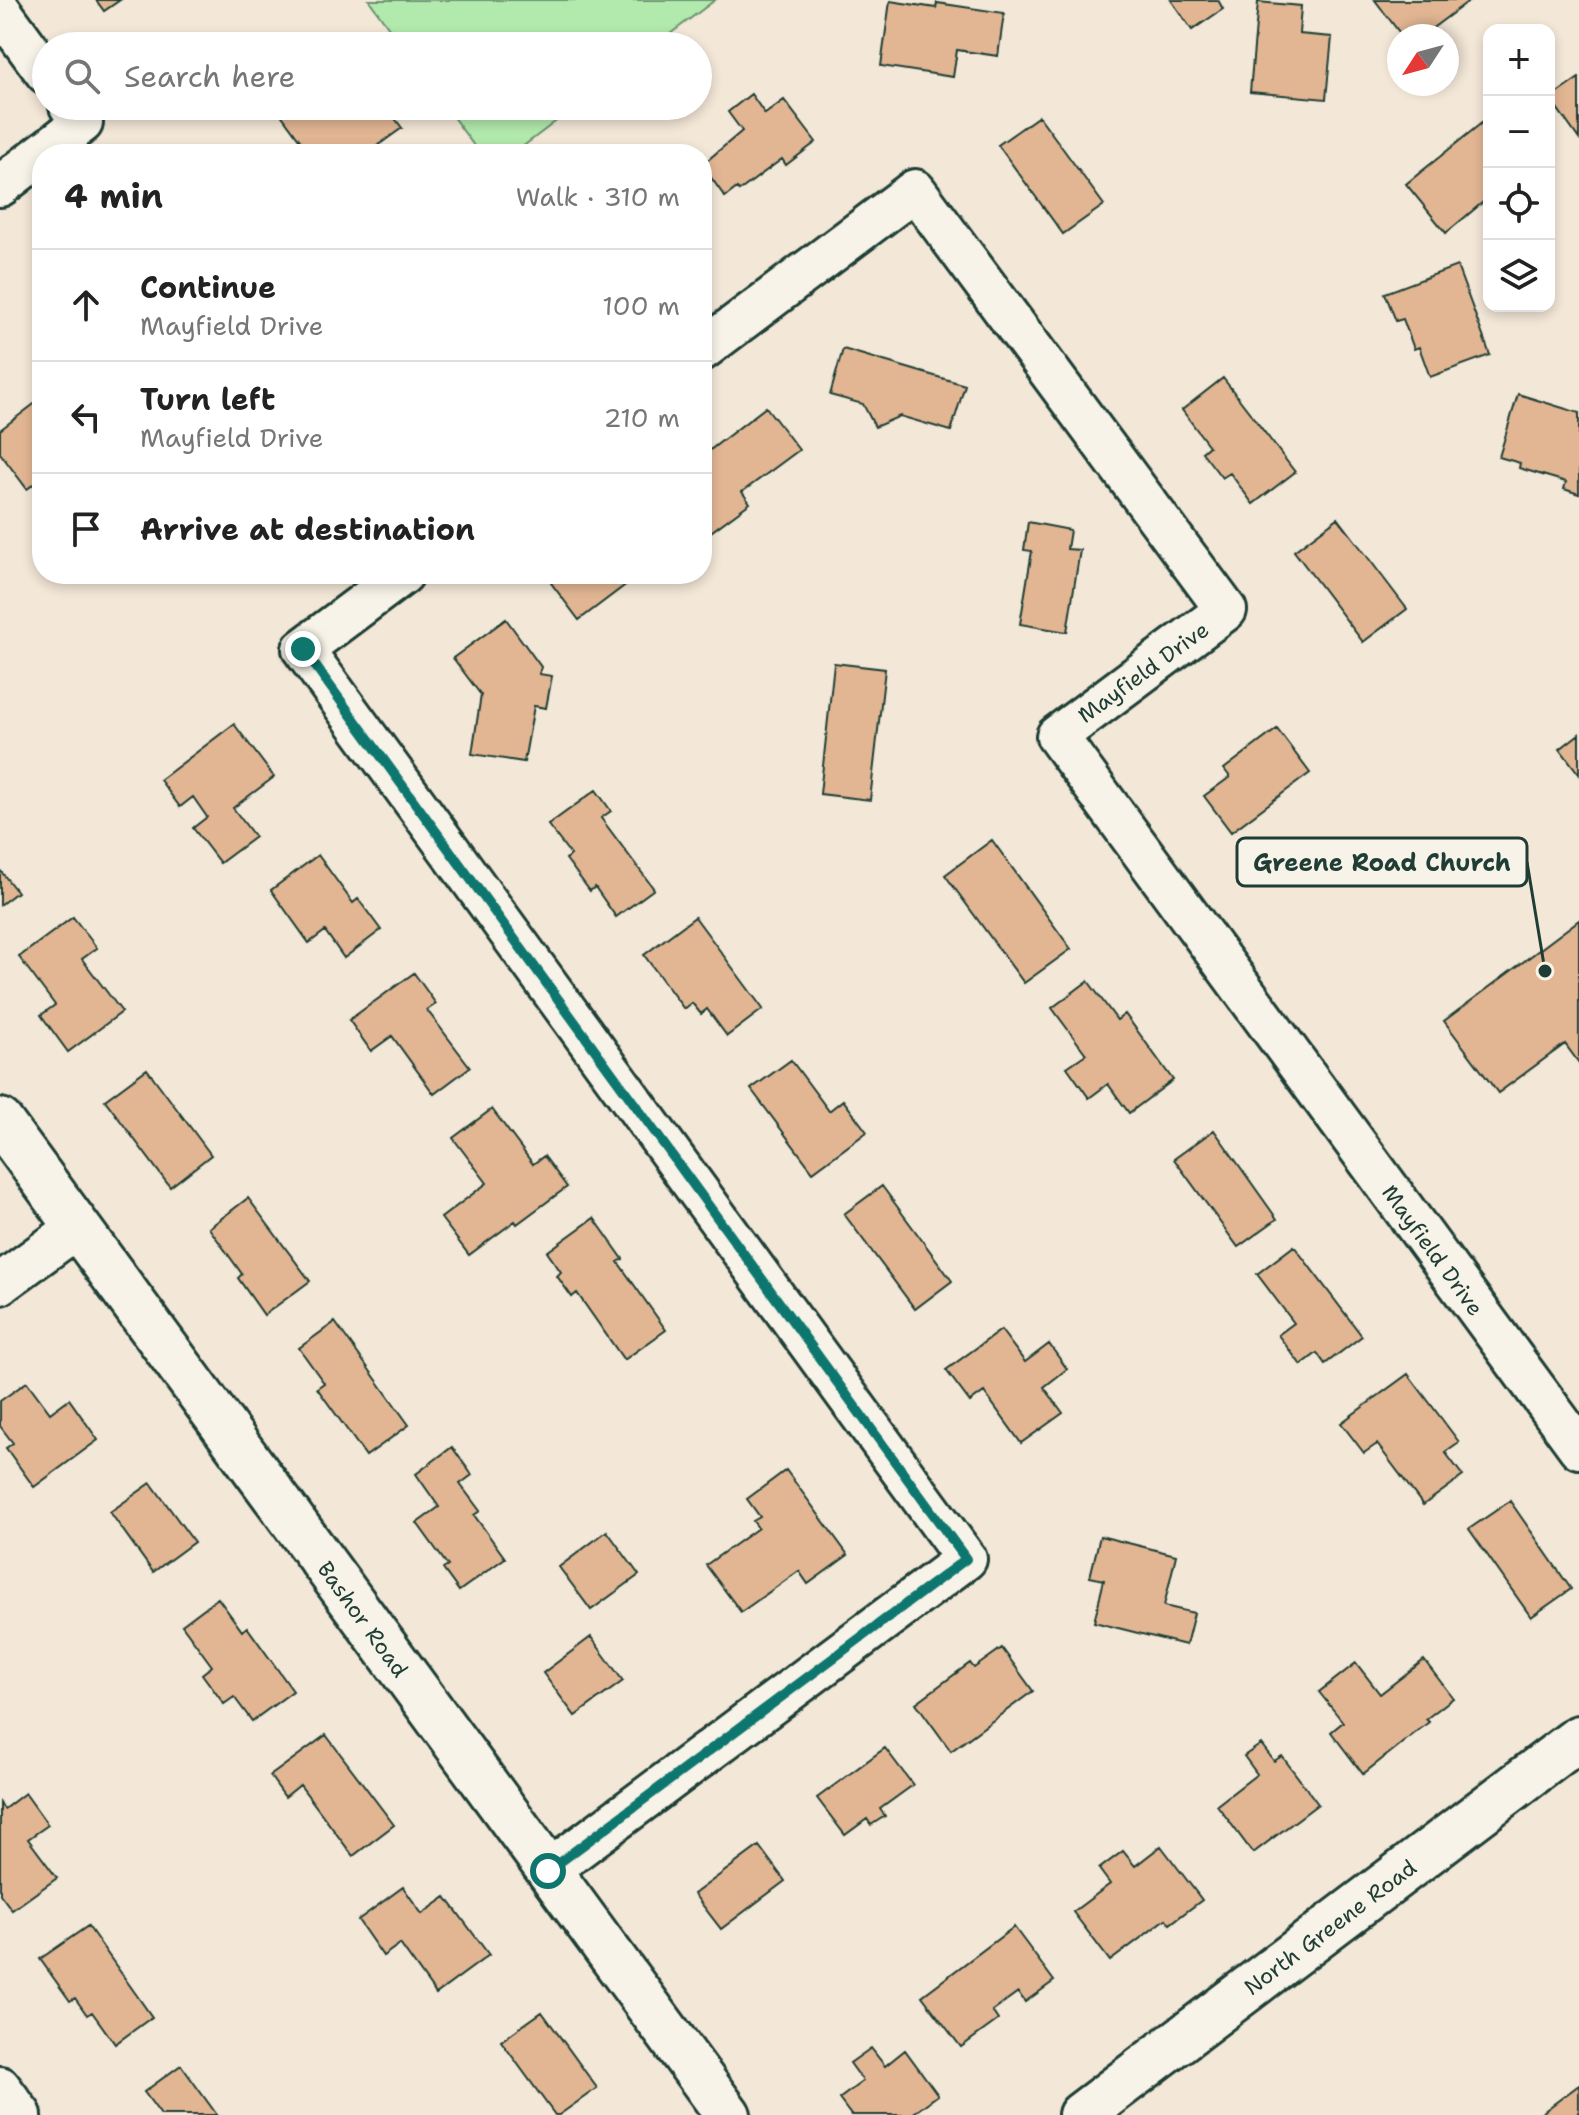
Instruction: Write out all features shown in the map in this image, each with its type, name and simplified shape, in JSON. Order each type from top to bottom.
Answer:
[{"type":"street","points":[[0,10],[32,54]]},
{"type":"street","points":[[45,144],[71,120]]},
{"type":"street","points":[[0,186],[32,156]]},
{"type":"street","name":"Mayfield Drive","points":[[712,342],[915,190],[1226,610],[1057,736],[1579,1448]]},
{"type":"street","points":[[390,584],[303,649],[966,1559],[548,1871]]},
{"type":"street","name":"Bashor Road","points":[[0,1121],[728,2115]]},
{"type":"street","points":[[0,1284],[78,1227]]},
{"type":"street","name":"North Greene Road","points":[[1081,2115],[1579,1738]]},
{"type":"street","points":[[0,2087],[21,2115]]},
{"type":"green space","points":[[369,0],[715,0],[673,32],[392,32]]},
{"type":"green space","points":[[455,120],[558,120],[526,144],[473,144]]},
{"type":"building","points":[[96,0],[120,0],[104,11]]},
{"type":"building","points":[[1171,0],[1218,0],[1223,9],[1192,30]]},
{"type":"building","points":[[1375,0],[1470,0],[1438,24],[1393,24]]},
{"type":"building","points":[[890,1],[936,8],[937,3],[1004,13],[998,56],[957,50],[953,77],[881,66]]},
{"type":"building","points":[[1258,2],[1301,6],[1299,34],[1332,37],[1326,99],[1250,92]]},
{"type":"building","points":[[1579,78],[1579,139],[1555,105],[1555,95]]},
{"type":"building","points":[[751,94],[765,114],[784,100],[816,142],[786,165],[782,159],[739,191],[737,188],[725,197],[712,179],[712,156],[742,131],[728,112]]},
{"type":"building","points":[[1039,116],[1104,205],[1063,234],[998,145]]},
{"type":"building","points":[[285,120],[396,120],[402,128],[380,144],[303,144]]},
{"type":"building","points":[[1483,122],[1483,202],[1446,233],[1406,184]]},
{"type":"building","points":[[1457,266],[1490,355],[1430,377],[1419,347],[1414,349],[1403,319],[1396,321],[1385,293]]},
{"type":"building","points":[[843,349],[965,385],[951,431],[900,416],[875,427],[863,404],[830,395]]},
{"type":"building","points":[[1223,378],[1295,472],[1253,504],[1230,473],[1222,478],[1202,452],[1209,446],[1182,410]]},
{"type":"building","points":[[1518,394],[1579,413],[1579,494],[1564,489],[1566,482],[1519,468],[1520,463],[1499,457]]},
{"type":"building","points":[[32,406],[32,485],[27,489],[0,453],[0,430]]},
{"type":"building","points":[[766,407],[799,450],[742,492],[750,503],[712,531],[712,448]]},
{"type":"building","points":[[1338,518],[1407,609],[1363,642],[1294,551]]},
{"type":"building","points":[[1028,522],[1070,530],[1067,549],[1080,550],[1067,632],[1020,624],[1032,551],[1024,550]]},
{"type":"building","points":[[552,584],[627,584],[579,620]]},
{"type":"building","points":[[506,619],[541,667],[539,674],[552,676],[546,708],[534,706],[524,762],[472,754],[481,695],[453,658]]},
{"type":"building","points":[[834,663],[885,669],[870,800],[820,794]]},
{"type":"building","points":[[234,724],[274,777],[233,808],[255,837],[220,863],[193,828],[207,817],[193,797],[180,807],[160,780]]},
{"type":"building","points":[[1277,729],[1310,773],[1231,832],[1204,796],[1230,777],[1224,769]]},
{"type":"building","points":[[1579,734],[1579,774],[1560,749]]},
{"type":"building","points":[[596,790],[611,811],[601,818],[654,889],[616,917],[595,887],[590,891],[566,859],[571,855],[548,825]]},
{"type":"building","points":[[992,840],[1071,949],[1024,983],[945,875]]},
{"type":"building","points":[[318,855],[353,903],[358,899],[381,930],[344,958],[325,931],[309,943],[271,890]]},
{"type":"building","points":[[0,870],[17,892],[0,905]]},
{"type":"building","points":[[73,917],[97,948],[82,959],[122,1012],[68,1052],[41,1015],[55,1005],[19,957]]},
{"type":"building","points":[[695,917],[763,1009],[727,1036],[707,1009],[701,1014],[692,1003],[684,1009],[644,955]]},
{"type":"building","points":[[1579,920],[1579,1063],[1565,1044],[1498,1093],[1444,1021]]},
{"type":"building","points":[[414,973],[436,1004],[427,1010],[470,1067],[434,1094],[392,1036],[371,1051],[349,1020]]},
{"type":"building","points":[[1088,981],[1117,1020],[1125,1014],[1173,1080],[1129,1113],[1108,1084],[1089,1098],[1067,1067],[1086,1054],[1052,1008]]},
{"type":"building","points":[[791,1060],[829,1111],[843,1100],[867,1132],[813,1172],[751,1089]]},
{"type":"building","points":[[147,1069],[211,1155],[170,1187],[105,1100]]},
{"type":"building","points":[[492,1109],[533,1164],[544,1156],[567,1187],[469,1255],[441,1218],[487,1183],[453,1138]]},
{"type":"building","points":[[1214,1130],[1277,1219],[1238,1247],[1174,1159]]},
{"type":"building","points":[[882,1186],[952,1281],[915,1309],[844,1214]]},
{"type":"building","points":[[248,1198],[310,1281],[264,1315],[238,1278],[242,1274],[209,1228]]},
{"type":"building","points":[[594,1218],[623,1259],[618,1262],[666,1330],[624,1360],[577,1293],[572,1297],[557,1276],[561,1272],[547,1252]]},
{"type":"building","points":[[1294,1246],[1362,1336],[1325,1364],[1317,1353],[1301,1365],[1278,1335],[1294,1323],[1257,1274]]},
{"type":"building","points":[[335,1322],[409,1425],[366,1456],[317,1388],[324,1383],[299,1348]]},
{"type":"building","points":[[1001,1330],[1025,1362],[1049,1344],[1067,1369],[1044,1387],[1063,1413],[1021,1443],[984,1392],[970,1402],[946,1370]]},
{"type":"building","points":[[1408,1374],[1459,1442],[1445,1452],[1463,1476],[1423,1505],[1377,1444],[1364,1453],[1341,1423]]},
{"type":"building","points":[[27,1382],[50,1413],[69,1399],[98,1440],[34,1487],[6,1448],[13,1443],[0,1426],[0,1401]]},
{"type":"building","points":[[452,1447],[472,1475],[460,1484],[480,1511],[474,1515],[505,1558],[459,1591],[443,1569],[448,1566],[417,1523],[439,1507],[416,1474]]},
{"type":"building","points":[[786,1470],[848,1555],[808,1584],[799,1571],[741,1612],[706,1565],[758,1528],[753,1521],[760,1517],[747,1499]]},
{"type":"building","points":[[151,1483],[194,1542],[153,1572],[110,1512]]},
{"type":"building","points":[[1510,1501],[1571,1589],[1531,1617],[1469,1529]]},
{"type":"building","points":[[607,1531],[639,1575],[591,1610],[559,1567]]},
{"type":"building","points":[[1100,1536],[1176,1555],[1164,1606],[1194,1613],[1186,1645],[1094,1622],[1104,1580],[1090,1577]]},
{"type":"building","points":[[218,1598],[242,1631],[247,1627],[293,1691],[252,1721],[234,1697],[224,1704],[202,1674],[212,1666],[182,1625]]},
{"type":"building","points":[[591,1637],[623,1681],[575,1716],[543,1673]]},
{"type":"building","points":[[1002,1648],[1033,1691],[951,1751],[916,1703],[970,1663],[974,1668]]},
{"type":"building","points":[[1424,1660],[1453,1698],[1426,1719],[1429,1722],[1363,1774],[1331,1732],[1343,1722],[1319,1692],[1356,1663],[1380,1694]]},
{"type":"building","points":[[326,1735],[394,1825],[353,1856],[300,1785],[285,1797],[270,1776]]},
{"type":"building","points":[[1261,1744],[1274,1761],[1282,1756],[1318,1804],[1253,1853],[1217,1805],[1257,1774],[1244,1756]]},
{"type":"building","points":[[885,1748],[913,1785],[880,1809],[885,1816],[871,1825],[867,1819],[845,1835],[817,1798]]},
{"type":"building","points":[[25,1793],[48,1825],[28,1839],[57,1878],[12,1910],[0,1894],[0,1803],[4,1809]]},
{"type":"building","points":[[759,1846],[785,1881],[721,1929],[694,1894]]},
{"type":"building","points":[[1161,1846],[1202,1900],[1170,1924],[1166,1919],[1110,1961],[1073,1912],[1110,1884],[1099,1869],[1123,1851],[1135,1866]]},
{"type":"building","points":[[403,1887],[422,1914],[446,1897],[489,1955],[436,1994],[400,1944],[383,1956],[358,1920]]},
{"type":"building","points":[[88,1926],[152,2017],[115,2044],[92,2012],[87,2015],[75,1998],[70,2001],[40,1959]]},
{"type":"building","points":[[1014,1927],[1054,1981],[1025,2002],[1018,1992],[992,2011],[998,2020],[961,2047],[922,1996]]},
{"type":"building","points":[[542,2012],[597,2088],[559,2115],[555,2115],[501,2041]]},
{"type":"building","points":[[871,2048],[885,2066],[905,2050],[938,2095],[911,2115],[851,2115],[839,2099],[863,2081],[850,2063]]},
{"type":"building","points":[[181,2065],[217,2115],[161,2115],[144,2092]]},
{"type":"building","points":[[1579,2085],[1579,2115],[1539,2115]]},
{"type":"place","name":"Greene Road Church","points":[[1545,971]]},
{"type":"route","points":[[303,649],[966,1559],[548,1871]]}]
